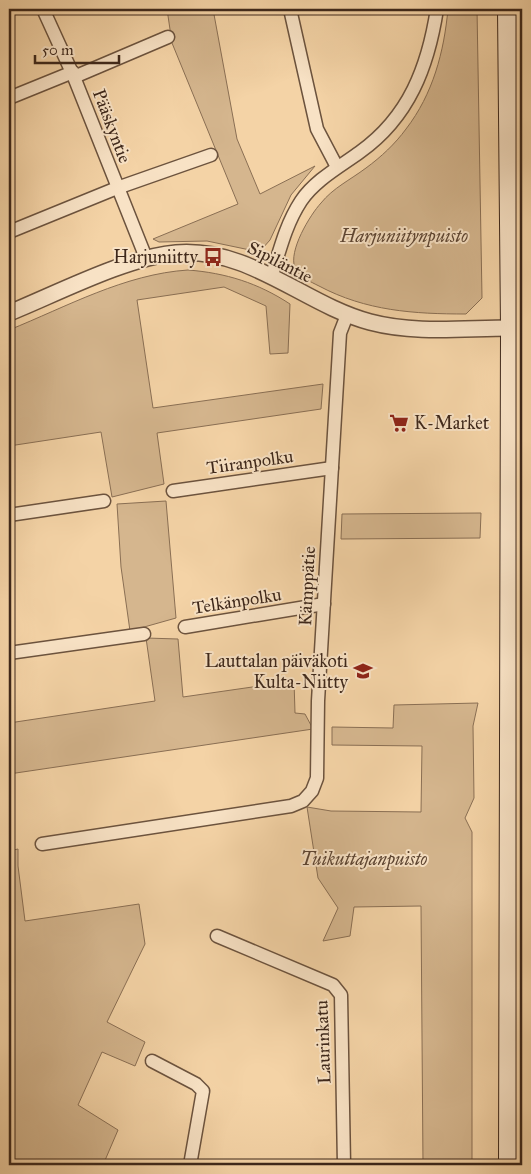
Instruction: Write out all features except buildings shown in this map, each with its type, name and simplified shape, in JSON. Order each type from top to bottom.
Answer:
[{"type":"main road","points":[[507,9],[516,329],[508,1165]]},
{"type":"street","name":"Pääskyntie","points":[[43,9],[74,74],[146,258]]},
{"type":"street","points":[[290,9],[317,129],[337,167]]},
{"type":"street","points":[[272,275],[284,233],[302,199],[337,167],[371,144],[392,124],[409,100],[424,66],[432,39],[437,9]]},
{"type":"street","points":[[9,98],[168,37]]},
{"type":"street","points":[[9,232],[117,188],[211,155]]},
{"type":"street","name":"Sipiläntie","points":[[9,313],[146,258],[177,253],[211,255],[236,260],[272,275],[308,297],[371,322],[404,327],[516,329]]},
{"type":"street","name":"Kämppätie","points":[[42,844],[290,806],[303,801],[312,791],[317,778],[318,701],[340,333],[347,314]]},
{"type":"street","name":"Tiiranpolku","points":[[173,491],[332,468]]},
{"type":"street","points":[[9,515],[104,501]]},
{"type":"street","name":"Telkänpolku","points":[[185,628],[324,604]]},
{"type":"street","points":[[9,653],[144,634]]},
{"type":"street","name":"Laurinkatu","points":[[217,936],[333,985],[341,995],[344,1165]]},
{"type":"street","points":[[152,1061],[196,1084],[203,1091],[190,1165]]},
{"type":"green space","points":[[167,9],[213,9],[237,139],[260,194],[315,166],[291,195],[270,240],[262,249],[250,250],[207,241],[159,242],[153,239],[238,204],[172,43]]},
{"type":"green space","name":"Harjuniitynpuisto","points":[[448,9],[477,9],[482,298],[466,314],[409,312],[354,301],[319,286],[299,274],[295,268],[294,261],[297,243],[311,216],[326,198],[336,188],[382,155],[402,135],[415,116],[436,72],[444,41]]},
{"type":"green space","points":[[515,9],[522,9],[522,277]]},
{"type":"green space","points":[[188,270],[202,271],[241,280],[266,290],[290,304],[288,353],[270,354],[266,306],[224,287],[137,300],[153,408],[323,384],[321,409],[157,433],[164,484],[112,497],[101,432],[9,446],[9,330],[119,285],[141,278]]},
{"type":"green space","points":[[522,371],[522,504],[519,504],[520,373]]},
{"type":"green space","points":[[166,501],[176,618],[130,631],[121,567],[117,504]]},
{"type":"green space","points":[[481,513],[480,538],[341,539],[342,514]]},
{"type":"green space","points":[[522,569],[522,1165],[521,1165],[520,700]]},
{"type":"green space","points":[[146,638],[178,639],[183,697],[294,681],[295,713],[305,714],[313,729],[9,774],[9,723],[155,701]]},
{"type":"green space","name":"Tuikuttajanpuisto","points":[[478,703],[473,726],[474,798],[465,818],[472,832],[472,1165],[423,1165],[421,906],[354,907],[350,936],[323,941],[338,908],[318,878],[307,807],[331,811],[421,812],[422,746],[332,745],[332,727],[393,728],[394,705]]},
{"type":"green space","points":[[18,849],[18,866],[25,921],[139,904],[145,944],[107,1022],[145,1042],[135,1066],[102,1052],[78,1105],[118,1130],[103,1165],[9,1165],[9,851]]},
{"type":"place","name":"Harjuniitty","points":[[213,257]]},
{"type":"place","name":"K-Market","points":[[399,423]]},
{"type":"place","name":"Lauttalan päiväkoti Kulta-Niitty","points":[[363,671]]}]
